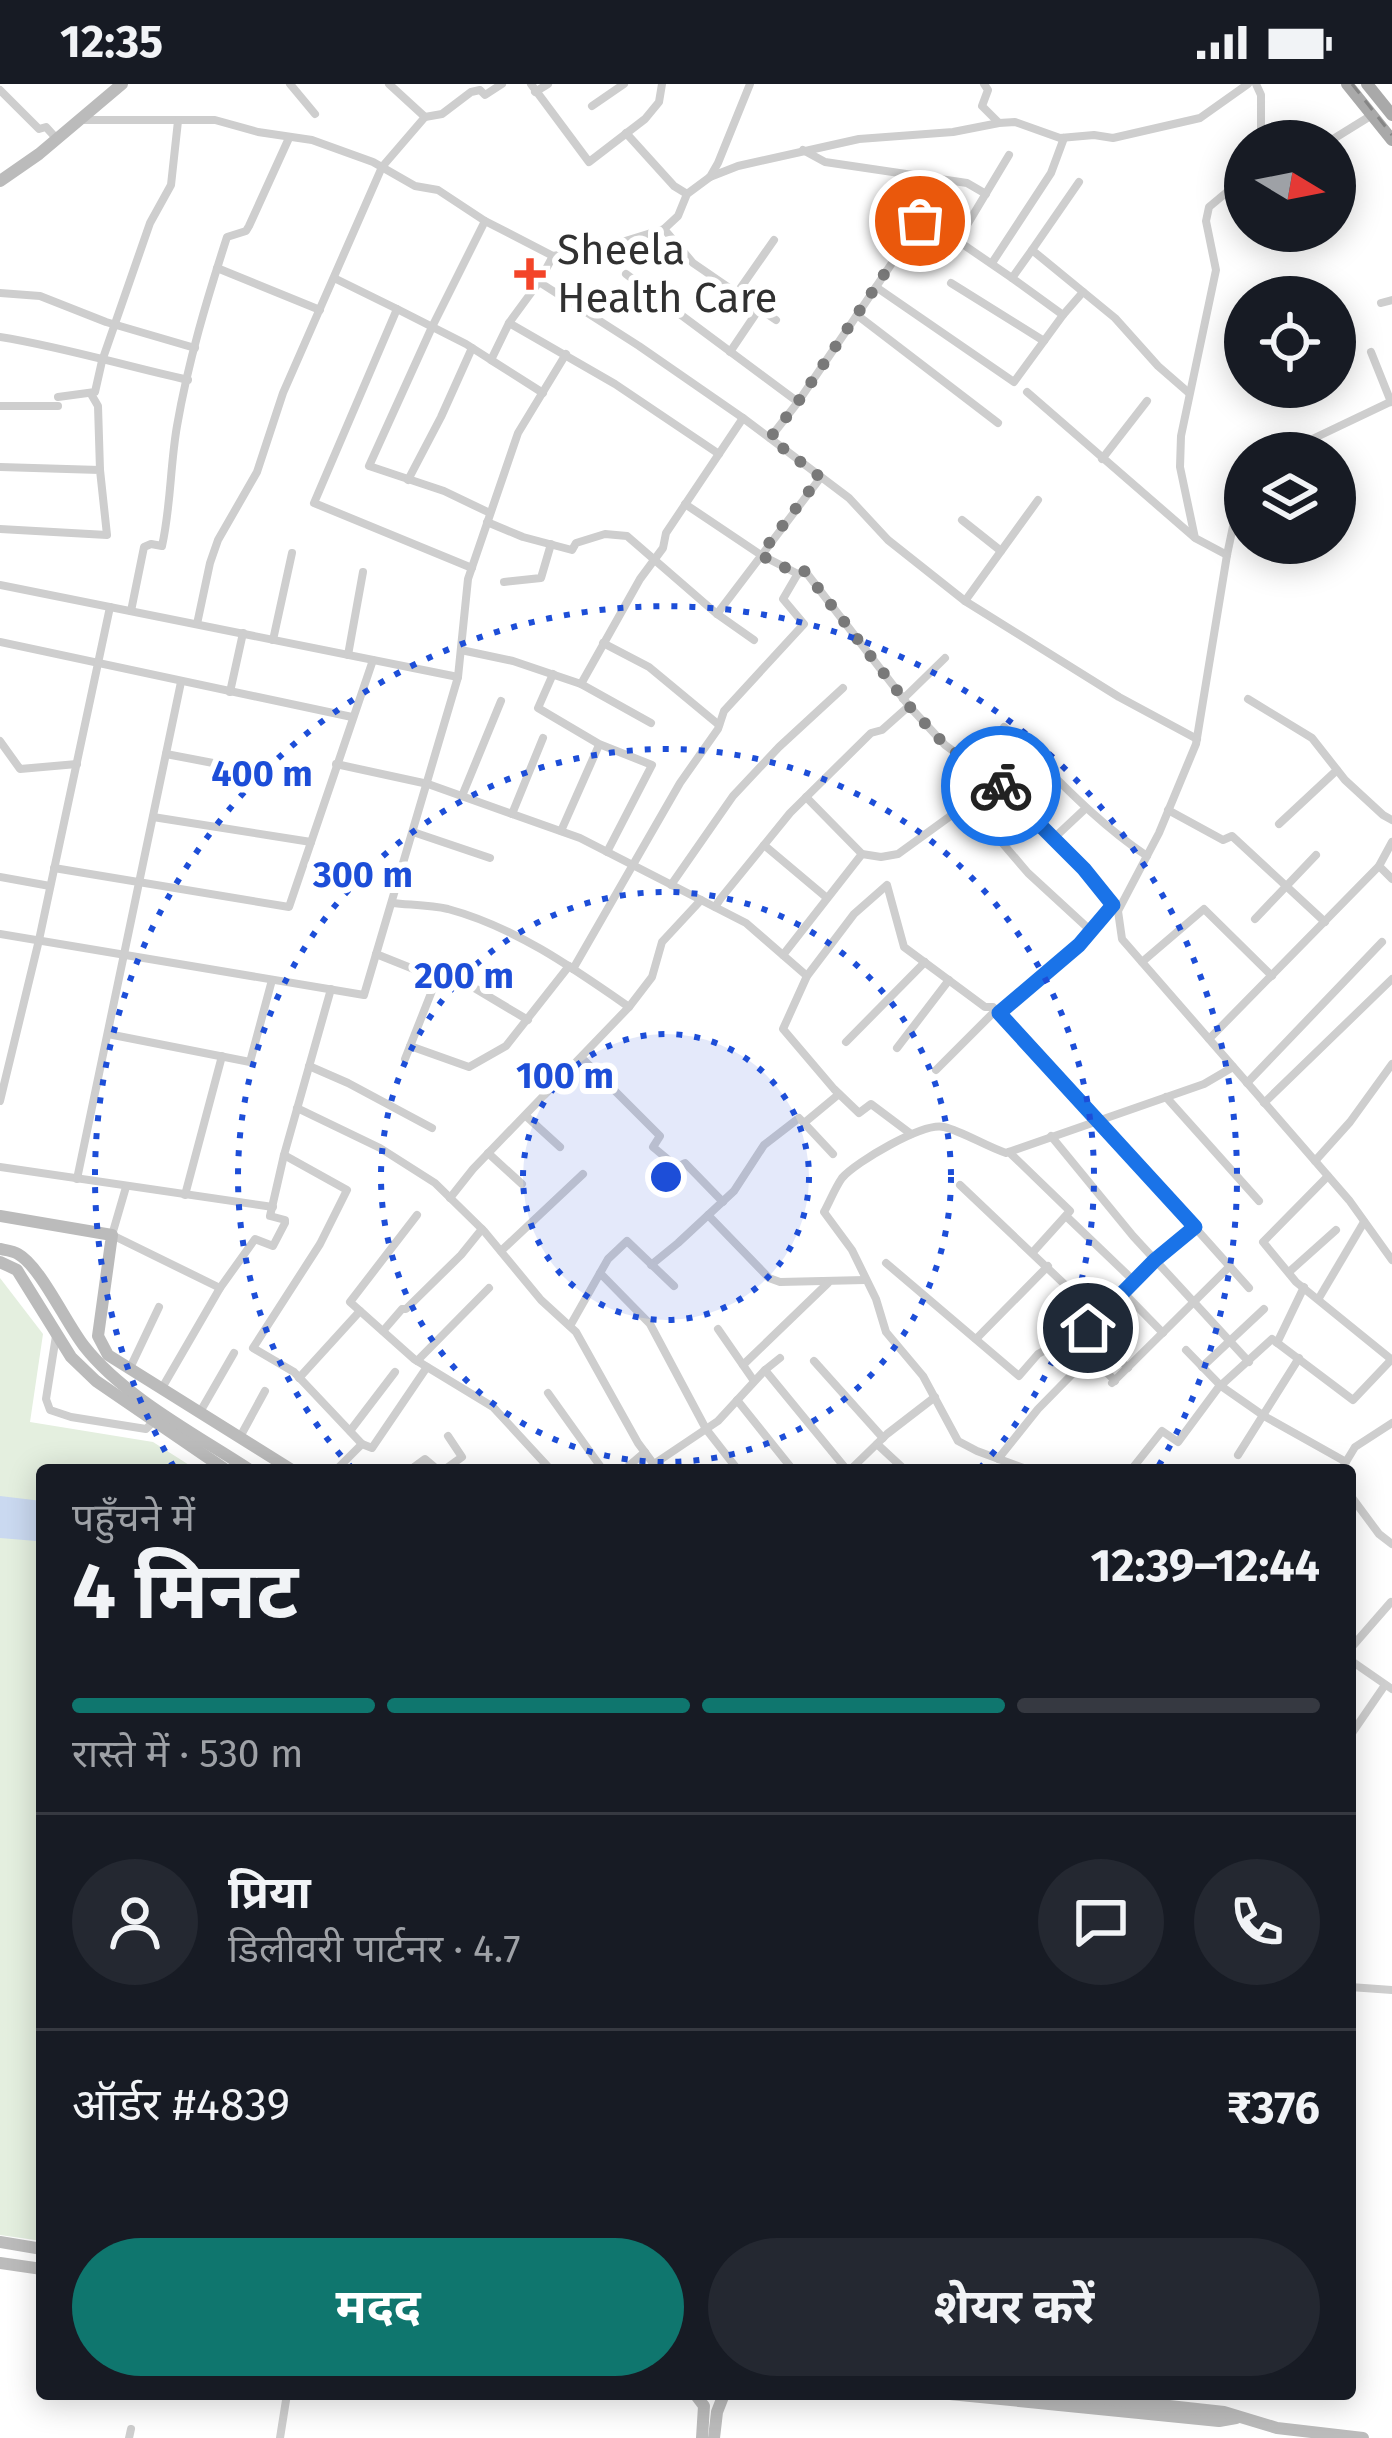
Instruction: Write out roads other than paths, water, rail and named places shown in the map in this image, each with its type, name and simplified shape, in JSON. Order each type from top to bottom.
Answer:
[{"type":"main road","points":[[1347,84],[1392,140]]},
{"type":"main road","points":[[1367,84],[1392,115]]},
{"type":"street","points":[[0,182],[122,84]]},
{"type":"street","points":[[290,84],[315,114]]},
{"type":"street","points":[[389,84],[425,117]]},
{"type":"street","points":[[197,624],[218,540],[257,472],[283,393],[382,167],[425,117],[442,114],[471,92],[480,90],[484,95],[502,84]]},
{"type":"street","points":[[548,84],[533,88],[589,162],[645,119],[659,102],[662,84]]},
{"type":"street","points":[[592,106],[624,84]]},
{"type":"street","points":[[710,177],[750,84]]},
{"type":"street","points":[[984,84],[988,90],[982,106],[999,123]]},
{"type":"street","points":[[78,120],[214,120],[325,143],[415,186],[438,190],[553,256],[610,246],[664,229],[678,216],[687,194],[710,177],[738,166],[859,139],[1015,122],[1064,138],[1113,138],[1200,118],[1252,84],[1261,95],[1261,120]]},
{"type":"street","points":[[0,91],[39,129],[46,127],[56,138]]},
{"type":"street","points":[[1356,125],[1372,115]]},
{"type":"street","points":[[0,406],[91,394],[98,385],[150,224],[171,185],[178,121]]},
{"type":"street","points":[[626,133],[687,194]]},
{"type":"street","points":[[131,611],[144,547],[163,546],[177,426],[227,237],[246,232],[289,138]]},
{"type":"street","points":[[992,263],[1051,173],[1064,138]]},
{"type":"street","points":[[803,151],[825,162],[967,183],[986,194]]},
{"type":"street","points":[[958,240],[1010,155]]},
{"type":"street","points":[[1012,278],[1078,182]]},
{"type":"street","points":[[1195,538],[1180,467],[1181,436],[1216,270],[1206,221],[1209,207],[1224,194]]},
{"type":"street","points":[[485,221],[369,466],[444,490],[488,517],[572,550],[576,543],[605,534],[627,536],[754,640]]},
{"type":"street","points":[[770,438],[920,221],[958,240],[1063,315]]},
{"type":"street","points":[[664,229],[693,263],[776,320]]},
{"type":"street","points":[[737,293],[774,240]]},
{"type":"street","points":[[1032,250],[1115,318],[1189,393]]},
{"type":"street","points":[[491,360],[553,256]]},
{"type":"street","points":[[217,268],[320,310]]},
{"type":"street","points":[[626,274],[798,402]]},
{"type":"street","points":[[334,278],[472,348],[543,393]]},
{"type":"street","points":[[538,282],[770,438],[849,498],[888,540],[965,601],[1119,697],[1197,739]]},
{"type":"street","points":[[951,283],[1044,341]]},
{"type":"street","points":[[876,287],[1014,382],[1083,292]]},
{"type":"street","points":[[0,293],[40,296],[195,347]]},
{"type":"street","points":[[1381,303],[1392,300]]},
{"type":"street","points":[[397,309],[314,503],[472,568]]},
{"type":"street","points":[[730,352],[759,309]]},
{"type":"street","points":[[857,315],[998,422]]},
{"type":"street","points":[[509,323],[566,354],[719,454]]},
{"type":"street","points":[[0,337],[188,380]]},
{"type":"street","points":[[408,480],[472,348]]},
{"type":"street","points":[[1327,432],[1391,402],[1371,352]]},
{"type":"street","points":[[0,934],[364,995],[458,677],[472,568],[488,517],[518,433],[566,354]]},
{"type":"street","points":[[1027,392],[1195,538],[1224,553]]},
{"type":"street","points":[[0,529],[107,535],[98,406],[91,394]]},
{"type":"street","points":[[1102,459],[1147,401]]},
{"type":"street","points":[[581,684],[640,579],[663,548],[666,533],[743,418]]},
{"type":"street","points":[[0,467],[100,470]]},
{"type":"street","points":[[717,614],[820,477]]},
{"type":"street","points":[[965,601],[1039,500]]},
{"type":"street","points":[[685,504],[760,555],[798,574]]},
{"type":"street","points":[[962,520],[1001,550]]},
{"type":"street","points":[[504,582],[542,578],[551,544]]},
{"type":"street","points":[[273,640],[292,553]]},
{"type":"street","points":[[936,1070],[997,1011],[1079,945],[1115,908],[1147,856],[1197,739],[1226,564]]},
{"type":"street","points":[[410,1046],[469,1067],[506,1046],[529,1020],[571,967],[680,783],[720,725],[724,711],[804,624],[783,599],[798,574],[805,571],[906,703],[945,745],[1011,793],[1115,908],[1122,939],[1390,1252]]},
{"type":"street","points":[[348,655],[363,572]]},
{"type":"street","points":[[0,584],[458,677]]},
{"type":"street","points":[[0,1101],[110,608]]},
{"type":"street","points":[[230,692],[243,633]]},
{"type":"street","points":[[0,642],[352,717]]},
{"type":"street","points":[[603,643],[650,667],[720,725]]},
{"type":"street","points":[[461,650],[581,684],[651,723]]},
{"type":"street","points":[[716,908],[806,797],[871,733],[882,730],[945,658]]},
{"type":"street","points":[[54,868],[289,908],[373,660]]},
{"type":"street","points":[[553,674],[538,708],[599,744],[652,765],[607,852]]},
{"type":"street","points":[[76,1179],[181,682]]},
{"type":"street","points":[[671,885],[733,796],[779,746],[844,688]]},
{"type":"street","points":[[1248,699],[1312,738],[1337,770],[1392,820]]},
{"type":"street","points":[[462,796],[501,701]]},
{"type":"street","points":[[1004,727],[1087,808],[1147,856]]},
{"type":"street","points":[[512,814],[543,738]]},
{"type":"street","points":[[0,742],[20,770],[77,764]]},
{"type":"street","points":[[561,831],[599,744]]},
{"type":"street","points":[[166,754],[213,763]]},
{"type":"street","points":[[336,764],[428,784],[561,831],[746,923],[807,976]]},
{"type":"street","points":[[1279,824],[1337,770]]},
{"type":"street","points":[[806,797],[862,854],[881,857],[898,854],[997,782]]},
{"type":"street","points":[[968,803],[1028,873],[1090,930]]},
{"type":"street","points":[[1054,838],[1087,808]]},
{"type":"street","points":[[1168,809],[1223,840],[1232,836],[1324,922]]},
{"type":"street","points":[[153,817],[310,842]]},
{"type":"street","points":[[413,832],[490,858]]},
{"type":"street","points":[[1209,1039],[1379,866],[1392,842]]},
{"type":"street","points":[[764,845],[827,899]]},
{"type":"street","points":[[783,956],[862,854]]},
{"type":"street","points":[[1256,919],[1316,855]]},
{"type":"street","points":[[1379,866],[1392,879]]},
{"type":"street","points":[[0,877],[50,886]]},
{"type":"street","points":[[910,1134],[871,1104],[859,1112],[783,1029],[807,976],[854,914],[887,885],[904,947],[985,1007],[993,1006],[1249,1288]]},
{"type":"street","points":[[450,1198],[629,1007],[652,977],[662,942],[700,900]]},
{"type":"street","points":[[392,903],[443,908],[490,923],[571,967],[629,1007]]},
{"type":"street","points":[[1142,962],[1204,909],[1272,976]]},
{"type":"street","points":[[1247,1083],[1382,943]]},
{"type":"street","points":[[376,954],[436,978]]},
{"type":"street","points":[[846,1042],[925,962]]},
{"type":"street","points":[[405,1059],[441,968],[529,1020]]},
{"type":"street","points":[[108,1034],[250,1062],[272,980]]},
{"type":"street","points":[[897,1048],[949,980]]},
{"type":"street","points":[[1264,1103],[1392,980]]},
{"type":"street","points":[[162,1388],[220,1288],[255,1239],[273,1246],[285,1222],[270,1216],[331,989]]},
{"type":"street","points":[[185,1195],[222,1056]]},
{"type":"street","points":[[582,1058],[661,1136],[652,1147],[677,1167],[685,1162],[723,1202]]},
{"type":"street","points":[[1315,1161],[1392,1064]]},
{"type":"street","points":[[309,1066],[432,1128]]},
{"type":"street","points":[[1012,1464],[958,1441],[923,1376],[886,1332],[877,1299],[852,1250],[824,1212],[841,1180],[858,1163],[932,1126],[1009,1151],[1204,1084],[1233,1067]]},
{"type":"street","points":[[803,1123],[839,1094]]},
{"type":"street","points":[[1166,1097],[1259,1202]]},
{"type":"street","points":[[297,1108],[380,1148],[435,1183],[482,1229],[541,1300],[577,1332],[654,1464]]},
{"type":"street","points":[[525,1115],[560,1147]]},
{"type":"street","points":[[651,1264],[723,1202],[764,1145],[799,1118],[833,1154]]},
{"type":"street","points":[[1051,1136],[1249,1362]]},
{"type":"street","points":[[1009,1151],[1070,1211],[1033,1252]]},
{"type":"street","points":[[488,1153],[522,1184]]},
{"type":"street","points":[[284,1154],[347,1190],[320,1244],[253,1348],[299,1378],[362,1444],[372,1448],[427,1367]]},
{"type":"street","points":[[0,1167],[273,1207]]},
{"type":"street","points":[[501,1251],[583,1174]]},
{"type":"street","points":[[1136,1464],[1162,1431],[1178,1442],[1221,1386],[1272,1339],[1353,1400],[1392,1359],[1304,1287],[1263,1242],[1328,1177]]},
{"type":"street","points":[[960,1185],[1099,1317]]},
{"type":"street","points":[[126,1186],[112,1235],[98,1336],[108,1355],[283,1464]]},
{"type":"street","points":[[708,1215],[769,1278],[779,1282],[866,1280]]},
{"type":"street","points":[[0,1216],[112,1235],[220,1288]]},
{"type":"street","points":[[417,1216],[350,1302],[417,1361],[493,1407],[545,1464]]},
{"type":"street","points":[[1066,1216],[1134,1281]]},
{"type":"street","points":[[1318,1298],[1364,1222]]},
{"type":"street","points":[[886,1263],[1019,1376],[1038,1354],[1088,1328],[1195,1227]]},
{"type":"street","points":[[383,1331],[482,1229]]},
{"type":"street","points":[[1289,1272],[1336,1230]]},
{"type":"street","points":[[570,1326],[608,1259],[627,1241],[674,1286]]},
{"type":"street","points":[[0,1249],[16,1252],[32,1266],[71,1357],[97,1381],[217,1464]]},
{"type":"street","points":[[0,1262],[17,1270],[63,1330],[100,1367],[241,1464]]},
{"type":"street","points":[[998,1459],[1038,1408],[1090,1356],[1113,1382],[1230,1266]]},
{"type":"street","points":[[976,1339],[1048,1267]]},
{"type":"street","points":[[600,1274],[650,1324],[706,1429],[733,1464]]},
{"type":"street","points":[[743,1365],[829,1282]]},
{"type":"street","points":[[1277,1343],[1304,1287]]},
{"type":"street","points":[[417,1361],[489,1288]]},
{"type":"street","points":[[1123,1292],[1163,1333]]},
{"type":"street","points":[[130,1369],[159,1307]]},
{"type":"street","points":[[1202,1367],[1264,1309]]},
{"type":"street","points":[[299,1378],[360,1311]]},
{"type":"street","points":[[1088,1328],[1128,1368]]},
{"type":"street","points":[[718,1329],[754,1382]]},
{"type":"street","points":[[63,1330],[98,1336]]},
{"type":"street","points":[[63,1330],[46,1399],[50,1409],[115,1426],[146,1429],[154,1421]]},
{"type":"street","points":[[1098,1363],[1110,1350]]},
{"type":"street","points":[[1186,1350],[1221,1386],[1340,1464]]},
{"type":"street","points":[[200,1412],[235,1353]]},
{"type":"street","points":[[660,1464],[706,1429],[780,1358]]},
{"type":"street","points":[[1238,1455],[1299,1358]]},
{"type":"street","points":[[814,1361],[900,1464]]},
{"type":"street","points":[[765,1370],[843,1464]]},
{"type":"street","points":[[350,1431],[395,1372]]},
{"type":"street","points":[[240,1437],[265,1391]]},
{"type":"street","points":[[548,1393],[599,1464]]},
{"type":"street","points":[[855,1464],[935,1396]]},
{"type":"street","points":[[737,1400],[788,1464]]},
{"type":"street","points":[[1344,1464],[1355,1448],[1392,1423]]},
{"type":"street","points":[[448,1436],[462,1457],[451,1464]]},
{"type":"street","points":[[342,1464],[362,1444]]},
{"type":"street","points":[[631,1464],[645,1452]]},
{"type":"street","points":[[1356,1503],[1392,1544]]},
{"type":"street","points":[[1356,1642],[1391,1601]]},
{"type":"street","points":[[1356,1664],[1388,1687],[1356,1728]]},
{"type":"street","points":[[1356,1987],[1392,1990]]},
{"type":"street","points":[[0,2242],[36,2248]]},
{"type":"street","points":[[0,2263],[36,2269]]},
{"type":"street","points":[[280,2438],[285,2400]]},
{"type":"street","points":[[700,2400],[704,2406],[702,2438]]},
{"type":"street","points":[[714,2438],[722,2400]]},
{"type":"street","points":[[1012,2400],[1238,2418]]},
{"type":"street","points":[[1115,2400],[1224,2412],[1277,2433],[1363,2438]]},
{"type":"water","points":[[0,1496],[36,1500],[36,1541],[0,1538]]},
{"type":"railway","points":[[1352,84],[1392,135]]},
{"type":"place","name":"Sheela Health Care","points":[[530,274]]}]
